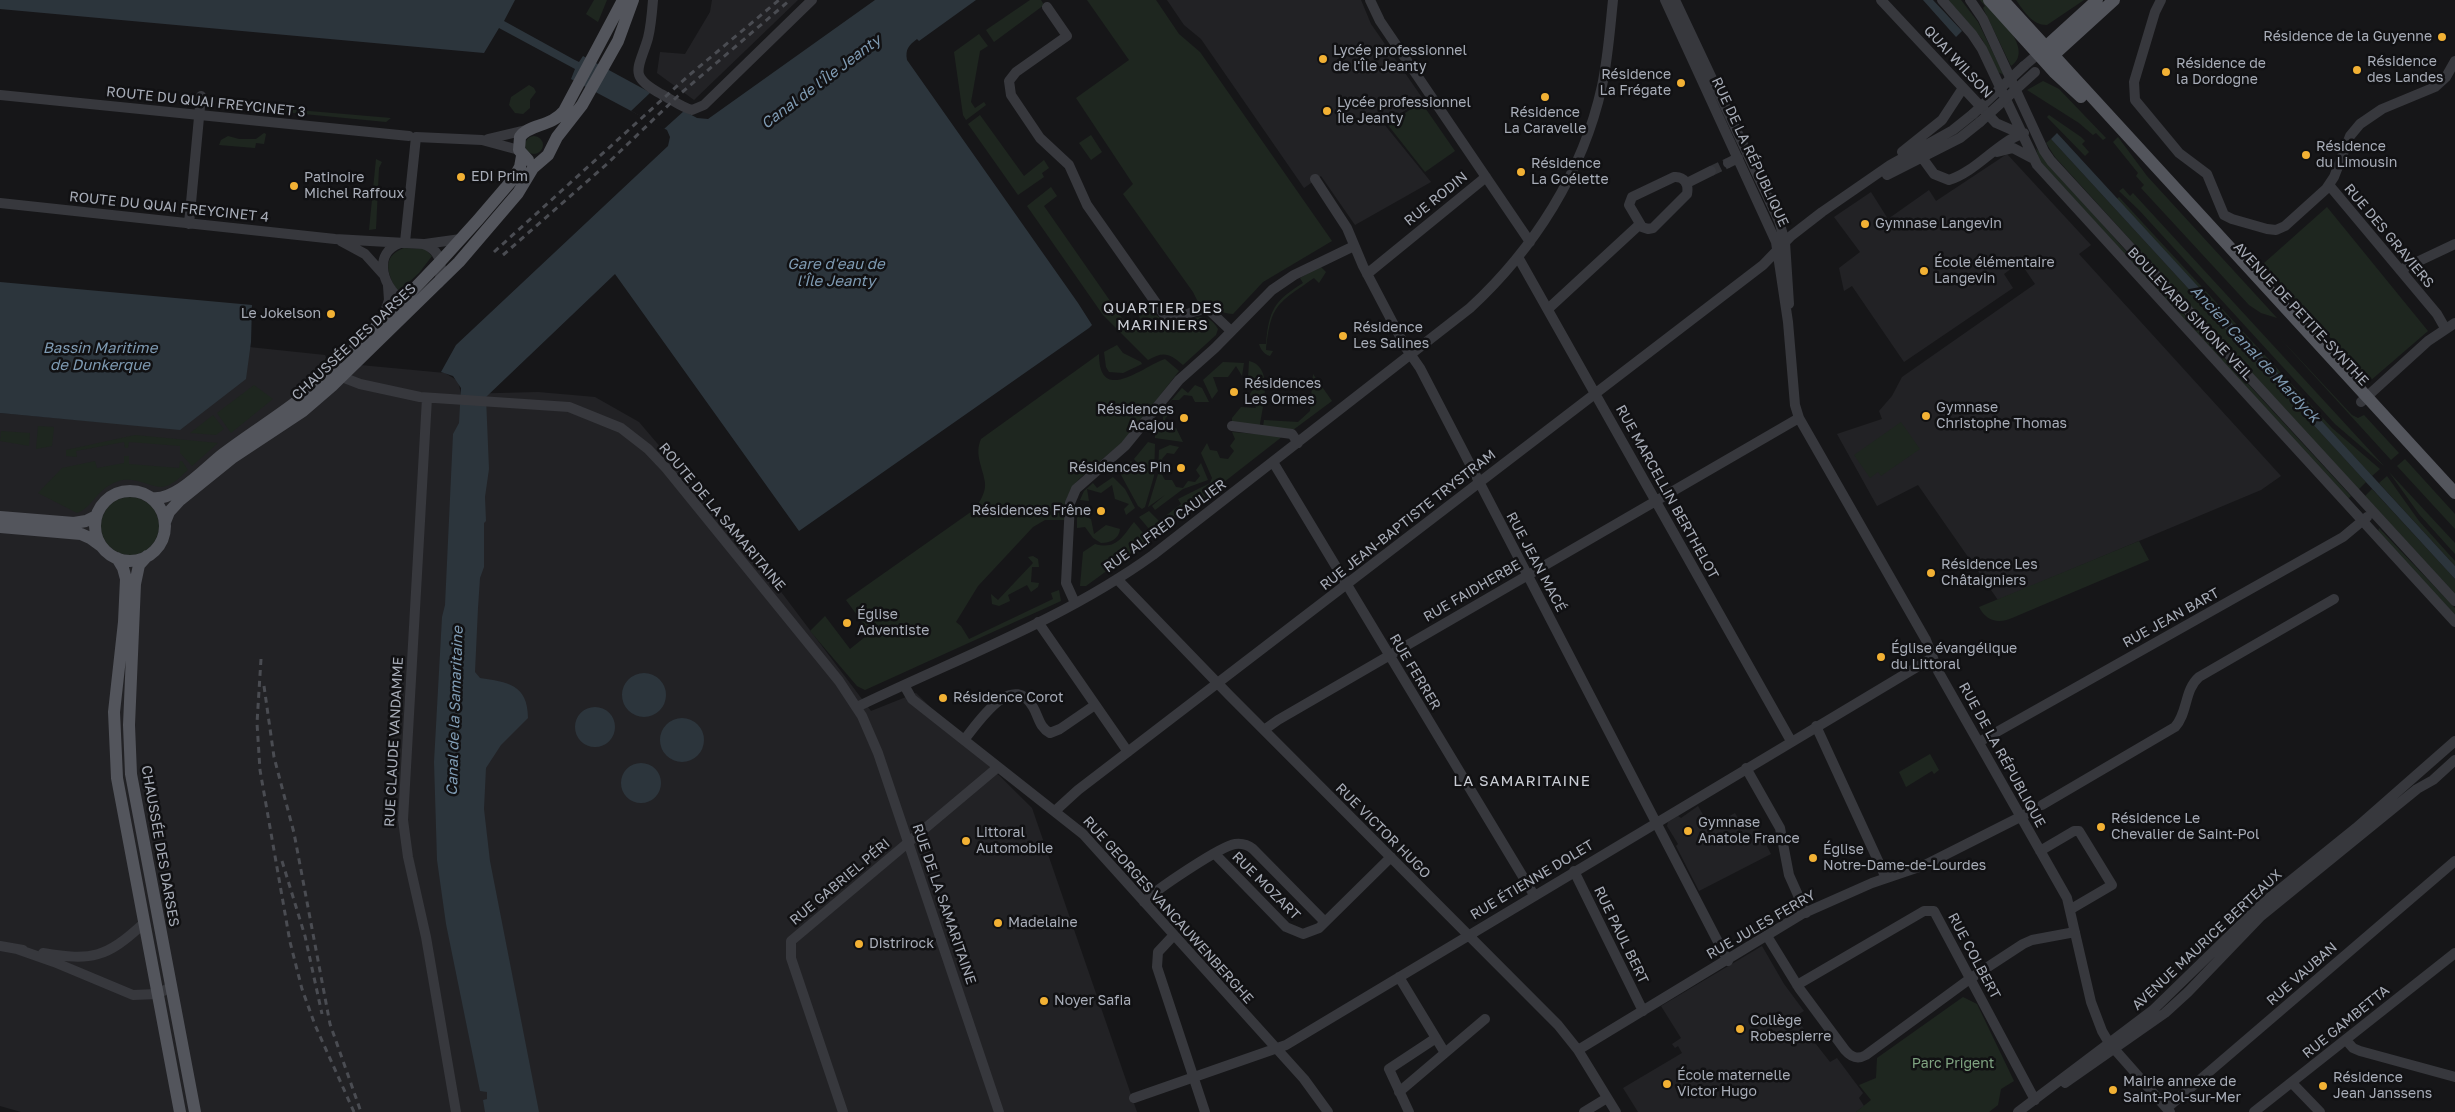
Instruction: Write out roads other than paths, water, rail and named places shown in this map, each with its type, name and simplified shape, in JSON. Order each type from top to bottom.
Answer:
[{"type":"main road","points":[[623,0],[594,56],[581,95],[551,148],[542,159],[530,161],[520,153],[519,138],[530,129],[557,119],[581,95],[607,62],[622,32],[633,0]]},
{"type":"main road","name":"AVENUE DE PETITE-SYNTHE","points":[[1989,0],[2045,55],[2089,104],[2113,122],[2130,140],[2364,399],[2455,504]]},
{"type":"main road","name":"AVENUE DE PETITE-SYNTHE","points":[[2003,0],[2045,55]]},
{"type":"main road","points":[[2045,55],[2097,0]]},
{"type":"main road","points":[[2045,55],[2114,0]]},
{"type":"main road","points":[[530,129],[546,134],[551,148]]},
{"type":"main road","name":"CHAUSSÉE DES DARSES","points":[[375,337],[381,322],[441,261],[513,179],[520,167],[520,153]]},
{"type":"main road","name":"CHAUSSÉE DES DARSES","points":[[164,522],[169,512],[180,500],[239,454],[309,406],[336,374],[375,337],[417,305],[439,283],[513,199],[533,168],[542,159]]},
{"type":"main road","name":"CHAUSSÉE DES DARSES","points":[[152,498],[163,498],[175,493],[225,453],[336,374]]},
{"type":"main road","name":"AVENUE DE PETITE-SYNTHE","points":[[2364,399],[2455,493]]},
{"type":"main road","points":[[0,527],[81,534],[94,540],[102,547],[117,558],[130,561],[147,556],[160,544],[164,522],[160,509],[152,498],[139,492],[121,492],[105,501],[96,516],[95,531],[102,547]]},
{"type":"main road","points":[[0,517],[74,523],[86,521],[96,516]]},
{"type":"main road","name":"CHAUSSÉE DES DARSES","points":[[147,556],[139,566],[135,584],[129,746],[135,801],[195,1112]]},
{"type":"main road","points":[[117,558],[125,572],[126,583],[114,704],[114,756],[121,809],[180,1112]]},
{"type":"street","points":[[653,0],[649,32],[638,63],[638,74],[642,82],[649,87],[687,108],[695,110],[704,105],[812,0]]},
{"type":"street","points":[[1370,0],[1380,21],[1486,177]]},
{"type":"street","name":"RUE ALFRED CAULIER","points":[[857,707],[1038,622],[1117,579],[1153,555],[1412,356],[1470,308],[1530,242],[1562,192],[1588,132],[1605,70],[1613,0]]},
{"type":"street","name":"RUE DE LA RÉPUBLIQUE","points":[[1665,0],[1733,161],[1773,235],[1783,246]]},
{"type":"street","name":"RUE DE LA RÉPUBLIQUE","points":[[1675,0],[1777,217],[1783,246],[1795,405],[1799,418],[1926,640],[1932,658],[1979,742],[2026,814],[2040,851],[2065,895],[2070,909],[2093,1008],[2102,1031],[2112,1046],[2168,1110]]},
{"type":"street","name":"QUAI WILSON","points":[[1881,0],[1996,123],[2021,134]]},
{"type":"street","name":"BOULEVARD SIMONE VEIL","points":[[1942,0],[1982,48],[2033,159],[2120,257],[2455,622]]},
{"type":"street","name":"BOULEVARD SIMONE VEIL","points":[[1970,0],[1988,28],[2034,129],[2051,161],[2455,602]]},
{"type":"street","points":[[2162,0],[2155,12],[2134,82],[2134,97],[2138,106],[2179,153],[2207,174],[2222,212],[2232,219],[2276,230],[2287,224],[2329,185],[2350,136],[2360,124],[2377,111],[2438,85],[2446,77],[2455,61]]},
{"type":"street","points":[[1047,7],[1067,36],[1013,74],[1009,85],[1011,95],[1040,138],[1069,165],[1088,205],[1163,313],[1169,317],[1176,318],[1196,310],[1209,310],[1232,331]]},
{"type":"street","points":[[1976,118],[2024,66],[2045,55]]},
{"type":"street","points":[[1976,118],[2035,72],[2045,55]]},
{"type":"street","name":"RUE JEAN-BAPTISTE TRYSTRAM","points":[[1055,811],[1128,752],[1763,265],[1804,226],[1939,124],[1963,88]]},
{"type":"street","name":"ROUTE DU QUAI FREYCINET 3","points":[[0,95],[413,136],[482,140],[520,153]]},
{"type":"street","points":[[189,224],[201,96]]},
{"type":"street","name":"RUE JEAN-BAPTISTE TRYSTRAM","points":[[1783,246],[1953,130],[1976,118]]},
{"type":"street","name":"ROUTE DU QUAI FREYCINET 3","points":[[482,140],[530,129]]},
{"type":"street","points":[[1919,154],[1934,174],[1946,180],[1958,176],[2003,144],[2034,129]]},
{"type":"street","points":[[383,274],[382,266],[385,256],[392,248],[405,242],[413,136]]},
{"type":"street","points":[[1989,155],[2013,148],[2033,159]]},
{"type":"street","name":"RUE JEAN-BAPTISTE TRYSTRAM","points":[[1871,177],[1919,154]]},
{"type":"street","points":[[1686,183],[1711,172]]},
{"type":"street","points":[[1674,176],[1680,177],[1686,183],[1688,191],[1685,197],[1658,224],[1649,230],[1639,224],[1629,205],[1634,195],[1674,176]]},
{"type":"street","name":"RUE RODIN","points":[[1367,274],[1486,177],[1530,242]]},
{"type":"street","name":"RUE JEAN MACÉ","points":[[1315,180],[1344,223],[1367,274],[1527,574],[1728,961]]},
{"type":"street","name":"RUE DES GRAVIERS","points":[[2329,185],[2400,270],[2445,328]]},
{"type":"street","name":"ROUTE DU QUAI FREYCINET 4","points":[[0,202],[335,239],[423,244],[461,238]]},
{"type":"street","points":[[1777,217],[1789,227],[1804,226]]},
{"type":"street","points":[[1548,309],[1639,224]]},
{"type":"street","name":"ROUTE DU QUAI FREYCINET 4","points":[[335,239],[366,254],[383,274],[388,285]]},
{"type":"street","points":[[423,244],[434,250],[441,261],[442,270],[439,283]]},
{"type":"street","points":[[2400,270],[2455,244]]},
{"type":"street","points":[[1075,603],[1066,583],[1072,495],[1080,484],[1128,444],[1148,416],[1182,376],[1232,331],[1266,295],[1284,281],[1354,246]]},
{"type":"street","name":"RUE MARCELLIN BERTHELOT","points":[[1518,256],[1792,741]]},
{"type":"street","points":[[388,285],[402,301],[417,305]]},
{"type":"street","points":[[381,322],[389,300],[388,285]]},
{"type":"street","points":[[2364,399],[2428,341],[2455,323]]},
{"type":"street","points":[[336,374],[360,384],[427,398]]},
{"type":"street","name":"ROUTE DE LA SAMARITAINE","points":[[427,398],[552,405],[576,409],[615,425],[641,443],[672,474],[839,681],[857,707]]},
{"type":"street","name":"RUE CLAUDE VANDAMME","points":[[427,398],[403,820],[406,846],[426,937],[456,1112]]},
{"type":"street","name":"RUE FAIDHERBE","points":[[1264,730],[1527,574],[1799,418]]},
{"type":"street","points":[[1232,426],[1292,434],[1298,443]]},
{"type":"street","name":"RUE FERRER","points":[[1273,462],[1534,895]]},
{"type":"street","name":"RUE JEAN BART","points":[[1979,742],[2343,537],[2373,512]]},
{"type":"street","name":"RUE VICTOR HUGO","points":[[1117,579],[1264,730],[1558,1025],[1578,1050],[1616,1112]]},
{"type":"street","points":[[2042,805],[2176,727],[2192,685],[2199,677],[2334,599]]},
{"type":"street","points":[[1038,622],[1128,752]]},
{"type":"street","name":"RUE ÉTIENNE DOLET","points":[[1134,1098],[1277,1049],[1932,658]]},
{"type":"street","name":"RUE GEORGES VANCAUWENBERGHE","points":[[904,684],[912,699],[1083,834],[1310,1086],[1328,1112]]},
{"type":"street","points":[[964,740],[993,704],[1012,696],[1020,695],[1030,702],[1042,727],[1050,733],[1060,730],[1095,705]]},
{"type":"street","name":"RUE DE LA SAMARITAINE","points":[[857,707],[878,753],[999,1112]]},
{"type":"street","points":[[1816,726],[1886,878]]},
{"type":"street","name":"AVENUE MAURICE BERTEAUX","points":[[2112,1046],[2153,1010],[2263,903],[2352,831],[2455,741]]},
{"type":"street","points":[[2439,755],[2453,766]]},
{"type":"street","name":"AVENUE MAURICE BERTEAUX","points":[[2018,1112],[2183,997],[2236,939],[2267,910],[2453,766]]},
{"type":"street","name":"RUE GABRIEL PÉRI","points":[[843,1112],[791,958],[790,944],[796,936],[998,767]]},
{"type":"street","points":[[1746,768],[1780,828],[1789,875],[1806,912]]},
{"type":"street","name":"RUE JULES FERRY","points":[[1578,1050],[1728,961],[1806,912],[1886,878],[1925,865],[2026,814]]},
{"type":"street","points":[[2040,851],[2074,831],[2079,831],[2112,885],[2070,909]]},
{"type":"street","name":"RUE MOZART","points":[[1144,902],[1156,891],[1214,854],[1234,844],[1250,847],[1325,922]]},
{"type":"street","name":"RUE MOZART","points":[[1214,854],[1290,930],[1299,934],[1310,933],[1325,922],[1391,858]]},
{"type":"street","name":"RUE VAUBAN","points":[[2168,1110],[2455,861]]},
{"type":"street","name":"RUE PAUL BERT","points":[[1574,871],[1643,1011]]},
{"type":"street","name":"RUE COLBERT","points":[[1797,985],[1929,910],[1934,911],[1938,915],[2038,1098]]},
{"type":"street","points":[[0,946],[70,957],[96,955],[117,947],[144,924]]},
{"type":"street","points":[[1767,936],[1797,985],[1845,1050],[1850,1056],[1858,1058],[1868,1054],[1971,978],[2027,942],[2075,932]]},
{"type":"street","points":[[1173,936],[1159,950],[1156,964],[1205,1112]]},
{"type":"street","points":[[17,949],[54,962],[129,994],[143,996],[157,994],[171,987]]},
{"type":"street","name":"RUE GAMBETTA","points":[[2254,1112],[2455,953]]},
{"type":"street","points":[[1399,977],[1445,1052]]},
{"type":"street","points":[[1399,1092],[1485,1019]]},
{"type":"street","points":[[1409,1112],[1389,1073],[1390,1068],[1436,1038]]},
{"type":"street","points":[[2346,1040],[2353,1048],[2360,1051],[2455,1077]]},
{"type":"street","points":[[2292,1083],[2320,1112]]},
{"type":"street","points":[[1584,1112],[1607,1098]]},
{"type":"water","name":"Gare d'eau de l'Île Jeanty","points":[[0,0],[515,0],[504,21],[579,62],[583,56],[697,118],[708,119],[875,0],[976,0],[919,41],[917,39],[912,43],[907,50],[907,60],[1078,303],[1092,325],[1089,328],[799,531],[615,274],[486,397],[489,469],[485,497],[484,567],[480,578],[475,672],[480,678],[507,683],[520,691],[527,707],[528,718],[501,745],[486,768],[484,809],[490,861],[539,1112],[485,1112],[483,1100],[487,1099],[487,1092],[480,1091],[446,924],[437,860],[434,762],[442,617],[445,605],[453,434],[459,423],[461,388],[453,376],[441,372],[456,345],[668,146],[670,137],[667,130],[571,79],[575,69],[499,28],[484,53],[0,9]]},
{"type":"water","points":[[1923,0],[1933,0],[1962,31],[1956,37]]},
{"type":"water","name":"Ancien Canal de Mardyck","points":[[2057,133],[2455,566],[2455,579],[2051,139]]},
{"type":"water","name":"Bassin Maritime de Dunkerque","points":[[0,282],[252,305],[251,342],[246,379],[180,430],[0,413]]},
{"type":"water","points":[[640,673],[648,673],[660,679],[666,695],[660,711],[648,717],[640,717],[628,711],[622,699],[622,691],[628,679]]},
{"type":"water","points":[[599,707],[606,710],[612,716],[615,727],[614,735],[606,744],[599,747],[591,747],[584,744],[576,735],[575,723],[578,716],[587,708]]},
{"type":"water","points":[[678,718],[686,718],[698,724],[704,740],[698,756],[686,762],[678,762],[666,756],[660,744],[660,736],[666,724]]},
{"type":"water","points":[[645,763],[652,766],[658,772],[661,783],[660,791],[652,800],[645,803],[637,803],[630,800],[622,791],[621,779],[624,772],[633,764]]},
{"type":"tunnel","points":[[1711,171],[1728,163]]},
{"type":"railway","points":[[494,252],[687,77],[779,0]]},
{"type":"railway","points":[[503,255],[608,163],[680,94],[790,0]]},
{"type":"railway","points":[[261,659],[257,723],[260,770],[290,942],[302,989],[315,1025],[354,1112]]},
{"type":"railway","points":[[264,686],[274,757],[294,833],[330,1024],[361,1112]]},
{"type":"railway","points":[[282,861],[305,936],[322,1014]]},
{"type":"place","name":"Résidence de la Guyenne","points":[[2442,37]]},
{"type":"place","name":"Lycée professionnel de l'Île Jeanty","points":[[1323,59]]},
{"type":"place","name":"Résidence des Landes","points":[[2357,70]]},
{"type":"place","name":"Résidence de la Dordogne","points":[[2166,72]]},
{"type":"place","name":"Résidence La Frégate","points":[[1681,83]]},
{"type":"place","name":"Résidence La Caravelle","points":[[1545,97]]},
{"type":"place","name":"Lycée professionnel Île Jeanty","points":[[1327,111]]},
{"type":"place","name":"Résidence du Limousin","points":[[2306,155]]},
{"type":"place","name":"Résidence La Goélette","points":[[1521,172]]},
{"type":"place","name":"EDI Prim","points":[[461,177]]},
{"type":"place","name":"Patinoire Michel Raffoux","points":[[294,186]]},
{"type":"place","name":"Gymnase Langevin","points":[[1865,224]]},
{"type":"place","name":"École élémentaire Langevin","points":[[1924,271]]},
{"type":"place","name":"Le Jokelson","points":[[331,314]]},
{"type":"place","name":"Résidence Les Salines","points":[[1343,336]]},
{"type":"place","name":"Résidences Les Ormes","points":[[1234,392]]},
{"type":"place","name":"Gymnase Christophe Thomas","points":[[1926,416]]},
{"type":"place","name":"Résidences Acajou","points":[[1184,418]]},
{"type":"place","name":"Résidences Pin","points":[[1181,468]]},
{"type":"place","name":"Résidences Frêne","points":[[1101,511]]},
{"type":"place","name":"Résidence Les Châtaigniers","points":[[1931,573]]},
{"type":"place","name":"Église Adventiste","points":[[847,623]]},
{"type":"place","name":"Église évangélique du Littoral","points":[[1881,657]]},
{"type":"place","name":"Résidence Corot","points":[[943,698]]},
{"type":"place","name":"Résidence Le Chevalier de Saint-Pol","points":[[2101,827]]},
{"type":"place","name":"Gymnase Anatole France","points":[[1688,831]]},
{"type":"place","name":"Littoral Automobile","points":[[966,841]]},
{"type":"place","name":"Église Notre-Dame-de-Lourdes","points":[[1813,858]]},
{"type":"place","name":"Madelaine","points":[[998,923]]},
{"type":"place","name":"Distrirock","points":[[859,944]]},
{"type":"place","name":"Noyer Safia","points":[[1044,1001]]},
{"type":"place","name":"Collège Robespierre","points":[[1740,1029]]},
{"type":"place","name":"École maternelle Victor Hugo","points":[[1667,1084]]},
{"type":"place","name":"Résidence Jean Janssens","points":[[2323,1086]]},
{"type":"place","name":"Mairie annexe de Saint-Pol-sur-Mer","points":[[2113,1090]]},
{"type":"district","name":"QUARTIER DES MARINIERS","points":[[1163,316]]},
{"type":"district","name":"LA SAMARITAINE","points":[[1522,781]]},
{"type":"water label","name":"Canal de l'Île Jeanty","points":[[821,82]]},
{"type":"water label","name":"Canal de la Samaritaine","points":[[455,711]]},
{"type":"park label","name":"Parc Prigent","points":[[1953,1064]]}]
